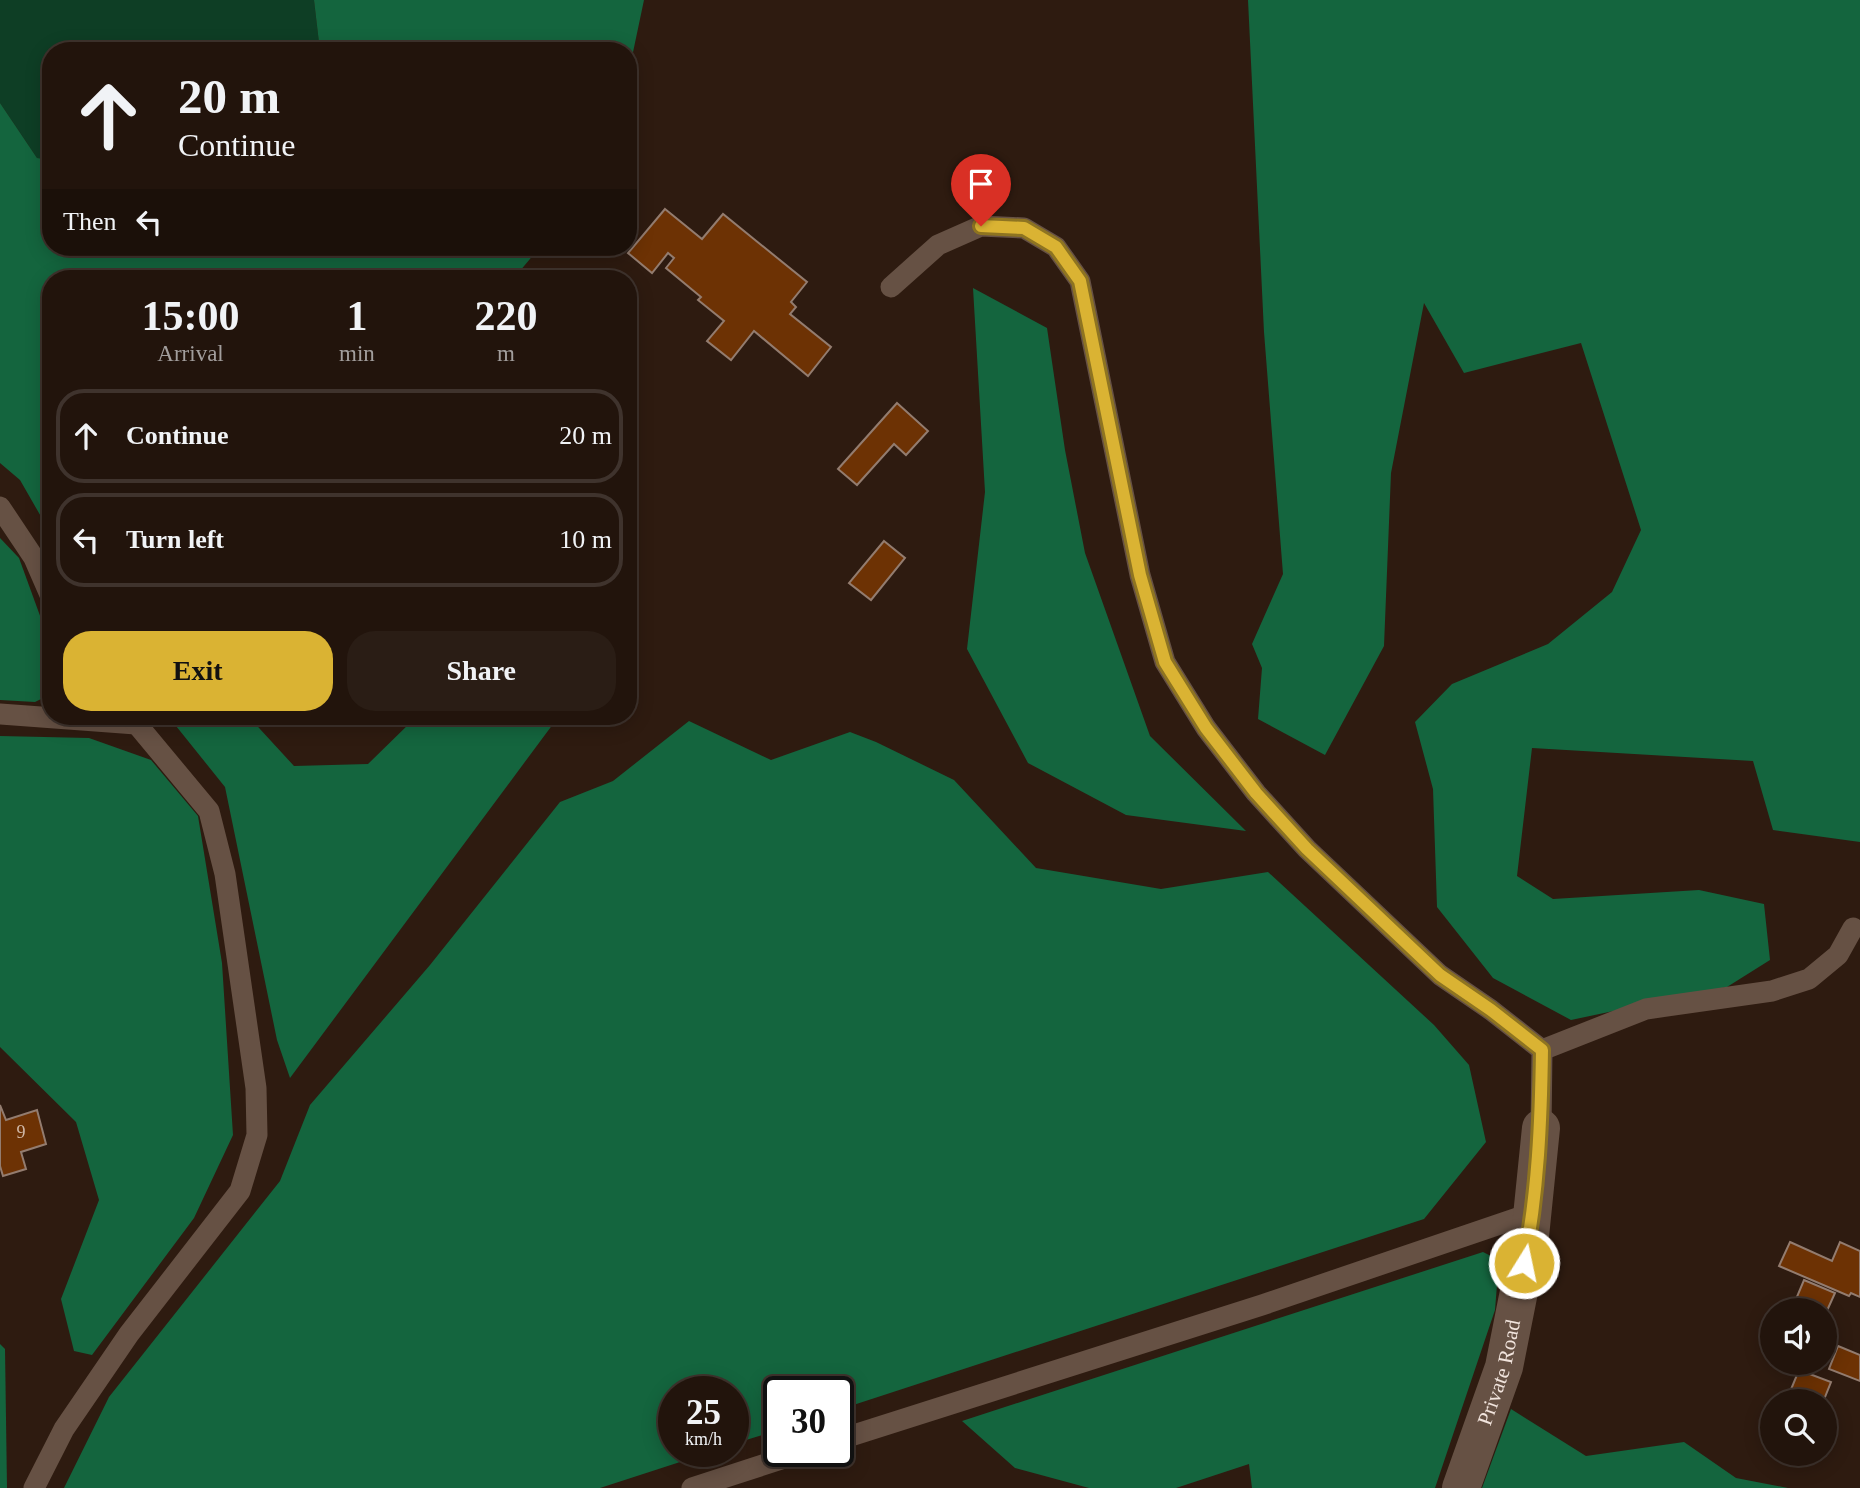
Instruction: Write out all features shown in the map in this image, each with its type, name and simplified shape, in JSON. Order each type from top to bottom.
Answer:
[{"type":"street","name":"Private Road","points":[[1461,1488],[1504,1367],[1530,1237],[1541,1128]]},
{"type":"lane","points":[[891,288],[937,245],[981,226],[1024,228],[1056,247],[1080,281],[1140,575],[1165,662],[1206,728],[1256,793],[1307,849],[1440,975],[1542,1050]]},
{"type":"lane","points":[[0,508],[34,558],[42,576]]},
{"type":"lane","points":[[0,714],[42,716]]},
{"type":"lane","points":[[34,1488],[64,1429],[129,1334],[240,1191],[257,1135],[256,1088],[225,874],[209,811],[137,725]]},
{"type":"lane","points":[[1542,1050],[1646,1009],[1772,991],[1809,979],[1838,955],[1853,928]]},
{"type":"lane","points":[[1541,1128],[1542,1050]]},
{"type":"lane","points":[[854,1435],[1262,1305],[1532,1213]]},
{"type":"lane","points":[[692,1488],[763,1465]]},
{"type":"green space","points":[[0,0],[314,0],[319,42],[42,42],[42,159],[37,158],[0,103]]},
{"type":"green space","points":[[314,0],[644,0],[635,42],[319,42]]},
{"type":"green space","points":[[1248,0],[1860,0],[1860,842],[1773,830],[1753,761],[1532,748],[1517,876],[1553,899],[1699,890],[1764,904],[1770,960],[1727,987],[1571,1020],[1493,978],[1437,907],[1433,789],[1415,722],[1452,684],[1548,644],[1612,592],[1641,530],[1581,343],[1464,373],[1424,303],[1391,473],[1384,646],[1325,755],[1258,719],[1262,668],[1252,644],[1283,574],[1264,332]]},
{"type":"green space","points":[[0,103],[37,158],[42,159],[42,256],[532,256],[521,270],[42,270],[42,518],[20,480],[0,463]]},
{"type":"green space","points":[[973,288],[1047,328],[1065,450],[1085,553],[1150,736],[1246,831],[1126,815],[1028,763],[967,649],[985,492]]},
{"type":"green space","points":[[0,538],[19,558],[42,621],[42,698],[35,702],[0,700]]},
{"type":"green space","points":[[689,721],[771,760],[850,732],[954,780],[1036,868],[1161,889],[1268,872],[1434,1025],[1469,1065],[1486,1142],[1424,1219],[854,1405],[854,1376],[763,1376],[763,1435],[749,1439],[749,1376],[658,1376],[658,1467],[665,1467],[600,1488],[64,1488],[109,1397],[280,1181],[310,1105],[430,965],[560,802],[613,781]]},
{"type":"green space","points":[[175,725],[256,725],[294,766],[368,764],[408,725],[552,725],[290,1078],[277,1040],[225,787]]},
{"type":"green space","points":[[0,736],[89,738],[151,760],[198,816],[222,963],[233,1135],[194,1218],[92,1355],[74,1351],[61,1299],[99,1200],[76,1122],[0,1047]]},
{"type":"green space","points":[[1483,1252],[1499,1260],[1495,1310],[1435,1488],[1252,1488],[1249,1464],[1176,1488],[1089,1488],[1015,1468],[962,1421]]},
{"type":"green space","points":[[0,1344],[5,1349],[7,1488],[0,1488]]},
{"type":"green space","points":[[1511,1409],[1586,1456],[1684,1442],[1736,1478],[1788,1488],[1482,1488]]},
{"type":"building","points":[[665,209],[702,239],[723,214],[807,282],[791,302],[796,307],[790,314],[831,347],[808,376],[754,331],[731,360],[707,341],[724,321],[698,300],[701,297],[666,268],[674,258],[668,253],[652,273],[632,256],[637,256],[637,242]]},
{"type":"building","points":[[897,403],[928,431],[906,455],[894,444],[857,485],[838,469]]},
{"type":"building","points":[[884,541],[905,558],[871,600],[849,583]]},
{"type":"building","points":[[0,1105],[6,1120],[37,1110],[46,1144],[21,1152],[26,1169],[3,1176],[0,1166]]},
{"type":"building","points":[[1790,1242],[1832,1261],[1840,1242],[1860,1251],[1860,1297],[1851,1293],[1849,1296],[1779,1266]]},
{"type":"building","points":[[1804,1280],[1835,1293],[1833,1298],[1796,1298]]},
{"type":"building","points":[[1838,1346],[1860,1355],[1860,1381],[1837,1372]]},
{"type":"building","points":[[1797,1375],[1812,1375],[1831,1382],[1828,1389],[1791,1389]]},
{"type":"route","points":[[981,226],[1024,228],[1056,247],[1080,281],[1146,597],[1165,662],[1206,728],[1256,793],[1307,849],[1440,975],[1542,1050],[1541,1128],[1530,1237],[1524,1263]]}]
